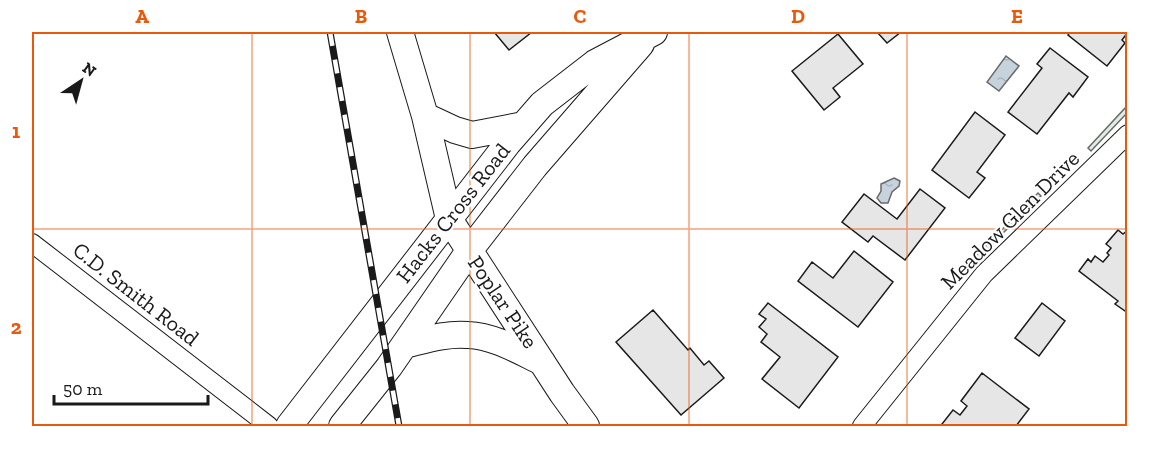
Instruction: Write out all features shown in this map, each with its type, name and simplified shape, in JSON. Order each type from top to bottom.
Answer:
[{"type":"main road","name":"Poplar Pike","points":[[400,32],[425,116],[449,219],[586,426]]},
{"type":"main road","name":"Hacks Cross Road","points":[[289,426],[449,219],[542,104],[595,63],[652,33]]},
{"type":"main road","name":"Hacks Cross Road","points":[[342,426],[404,345],[469,251],[535,166],[652,33]]},
{"type":"main road","points":[[425,116],[472,135],[524,125]]},
{"type":"main road","points":[[404,345],[440,336],[469,335],[494,340],[543,362]]},
{"type":"street","name":"Meadow Glen Drive","points":[[862,426],[984,274],[1128,134]]},
{"type":"street","name":"C.D. Smith Road","points":[[32,243],[268,426]]},
{"type":"green space","points":[[1127,106],[1127,113],[1091,151],[1088,148]]},
{"type":"green space","points":[[1038,193],[1041,196],[960,278],[957,275]]},
{"type":"water","points":[[1006,56],[1019,66],[999,91],[987,82]]},
{"type":"water","points":[[894,178],[900,181],[899,186],[892,192],[888,203],[881,203],[877,198],[881,191],[881,184]]},
{"type":"building","points":[[494,32],[532,32],[509,50]]},
{"type":"building","points":[[877,32],[901,32],[887,43]]},
{"type":"building","points":[[1070,32],[1128,32],[1122,40],[1125,43],[1107,66],[1068,35]]},
{"type":"building","points":[[838,34],[863,64],[833,88],[840,97],[824,110],[792,71]]},
{"type":"building","points":[[1050,48],[1088,77],[1073,97],[1069,93],[1037,134],[1008,112],[1042,68],[1037,64]]},
{"type":"building","points":[[975,112],[1005,135],[977,172],[985,178],[969,198],[932,170]]},
{"type":"building","points":[[920,189],[945,208],[905,260],[873,236],[868,242],[842,222],[864,194],[897,219]]},
{"type":"building","points":[[1118,230],[1123,234],[1128,230],[1128,313],[1115,304],[1118,301],[1079,271],[1088,259],[1091,262],[1095,256],[1103,262],[1111,248],[1106,244]]},
{"type":"building","points":[[854,251],[893,282],[858,327],[798,281],[812,262],[833,278]]},
{"type":"building","points":[[768,303],[838,357],[799,408],[762,379],[780,357],[761,342],[767,334],[759,327],[766,319],[759,314]]},
{"type":"building","points":[[1042,303],[1065,321],[1039,356],[1015,338]]},
{"type":"building","points":[[653,310],[688,350],[690,348],[704,365],[709,361],[724,378],[681,415],[616,342]]},
{"type":"building","points":[[982,373],[1029,409],[1016,426],[945,426],[942,424],[953,410],[960,415],[967,406],[961,401]]},
{"type":"railway","points":[[330,32],[399,426]]}]
